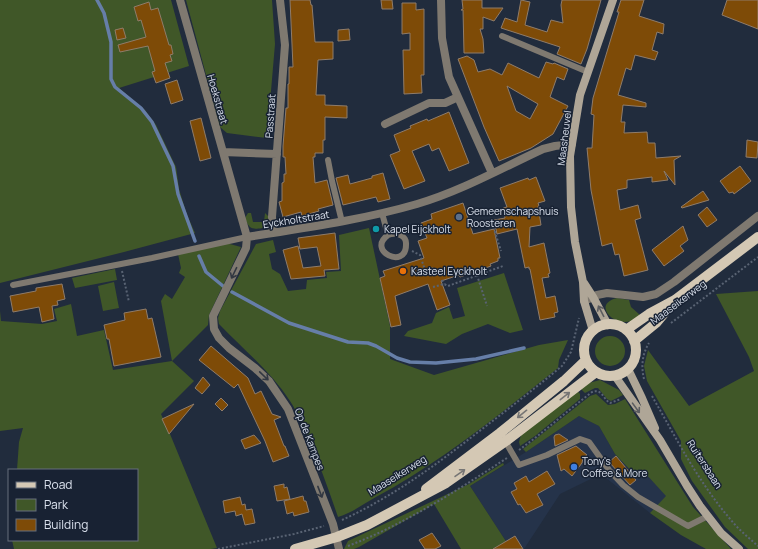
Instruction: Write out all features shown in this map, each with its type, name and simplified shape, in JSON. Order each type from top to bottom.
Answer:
[{"type":"main road","name":"Maaseikerweg","points":[[626,330],[649,314],[675,300],[758,237]]},
{"type":"main road","name":"Maaseikerweg","points":[[634,341],[656,323],[675,300]]},
{"type":"main road","points":[[608,325],[616,325],[626,330],[634,341],[636,354],[628,369],[615,376],[596,372],[586,360],[585,344],[588,337],[593,331],[608,325]]},
{"type":"main road","points":[[414,499],[443,475],[500,433],[564,381],[586,360]]},
{"type":"main road","points":[[295,549],[337,537],[367,525],[446,483],[506,441],[596,372]]},
{"type":"street","name":"Hoekstraat","points":[[180,0],[247,237]]},
{"type":"street","name":"Passtraat","points":[[273,233],[272,217],[285,46],[280,0]]},
{"type":"street","points":[[441,0],[442,38],[449,77],[492,173]]},
{"type":"street","name":"Maasheuvel","points":[[593,331],[584,301],[583,282],[576,248],[572,213],[570,156],[580,95],[613,0]]},
{"type":"street","points":[[385,124],[429,103],[444,103],[458,96]]},
{"type":"street","name":"Eyckholtstraat","points":[[247,237],[342,222],[418,203],[459,189],[543,149],[572,144]]},
{"type":"street","points":[[223,152],[277,154]]},
{"type":"street","points":[[584,301],[602,293],[611,292],[643,296],[656,294],[758,216]]},
{"type":"street","name":"Op de Kampes","points":[[247,237],[246,248],[213,316],[214,329],[219,338],[229,348],[269,381],[288,409],[333,524],[339,549]]},
{"type":"street","name":"Maasheuvel","points":[[583,282],[608,325]]},
{"type":"street","points":[[628,369],[660,440]]},
{"type":"street","points":[[615,376],[660,440],[687,486],[708,516],[739,549]]},
{"type":"lane","points":[[502,36],[588,72]]},
{"type":"lane","points":[[328,160],[342,222]]},
{"type":"lane","points":[[382,213],[388,235]]},
{"type":"lane","points":[[393,233],[399,234],[404,238],[406,248],[405,252],[400,257],[393,258],[386,255],[382,250],[381,244],[388,235],[393,233]]},
{"type":"lane","name":"Eyckholtstraat","points":[[13,285],[247,237]]},
{"type":"lane","points":[[500,433],[519,465],[547,455],[580,439],[589,442],[609,470],[623,485],[638,497],[688,526],[708,516]]},
{"type":"path","points":[[490,220],[501,252]]},
{"type":"path","points":[[406,248],[420,255],[425,270],[433,268]]},
{"type":"path","name":"Maaseikerweg","points":[[669,324],[758,257]]},
{"type":"path","points":[[121,264],[129,302]]},
{"type":"path","points":[[434,287],[444,284],[448,286],[503,266]]},
{"type":"path","points":[[477,275],[487,306]]},
{"type":"path","points":[[442,280],[444,284]]},
{"type":"path","name":"Maaseikerweg","points":[[218,549],[294,534],[333,524],[382,500],[408,484],[463,444],[562,366],[571,352],[579,321]]},
{"type":"path","name":"Maaseikerweg","points":[[646,384],[642,372],[643,360],[651,340]]},
{"type":"path","points":[[585,397],[596,391],[600,392],[610,403],[613,403],[625,396]]},
{"type":"path","name":"Ruitersbaan","points":[[650,391],[688,459],[704,484],[732,521],[758,546]]},
{"type":"shaded area","points":[[579,416],[599,426],[615,454],[638,478],[645,473],[667,496],[650,513],[601,474],[560,494],[524,549],[511,549],[470,486],[526,452]]},
{"type":"green space","points":[[0,0],[171,0],[189,66],[119,88],[145,110],[156,125],[176,167],[179,189],[187,215],[195,233],[0,283]]},
{"type":"green space","points":[[186,0],[272,0],[275,44],[267,138],[227,133],[220,127]]},
{"type":"green space","points":[[248,213],[251,213],[253,222],[264,222],[265,213],[269,217],[267,226],[260,228],[250,227],[245,218]]},
{"type":"green space","points":[[369,228],[390,326],[390,359],[434,375],[539,345],[568,340],[559,360],[558,368],[470,437],[424,469],[353,511],[338,517],[317,459],[293,406],[266,370],[219,324],[218,318],[220,311],[256,244],[273,240],[276,252],[269,254],[272,269],[280,274],[288,291],[306,289],[307,280],[327,278],[326,272],[341,271],[339,235]]},
{"type":"green space","points":[[226,243],[241,247],[209,315],[208,325],[172,361],[161,301],[165,294],[172,299],[185,277],[179,273],[181,268],[178,254]]},
{"type":"green space","points":[[115,269],[117,280],[75,288],[72,278]]},
{"type":"green space","points":[[504,273],[523,330],[510,333],[488,324],[462,334],[446,344],[404,336],[408,331],[432,323],[436,313],[449,307],[453,319],[465,316],[457,288]]},
{"type":"green space","points":[[114,282],[119,308],[103,311],[98,286]]},
{"type":"green space","points":[[758,291],[758,549],[748,549],[725,527],[692,481],[681,459],[681,441],[647,381],[644,366],[648,350],[689,406],[754,371],[749,357],[716,294]]},
{"type":"green space","points":[[617,298],[629,300],[631,307],[640,315],[632,321],[624,322],[612,318],[608,314],[606,305],[610,301]]},
{"type":"green space","points":[[71,304],[77,336],[104,330],[113,370],[172,361],[194,381],[161,414],[217,548],[14,549],[12,541],[138,541],[138,469],[17,469],[19,442],[23,428],[0,431],[0,311],[1,321],[42,324],[57,321],[54,309]]},
{"type":"green space","points":[[610,336],[616,337],[624,345],[624,357],[616,365],[610,366],[604,365],[596,357],[595,351],[596,345],[604,337]]},
{"type":"green space","points":[[600,380],[619,390],[623,395],[611,401],[607,399],[598,388],[585,393],[580,388],[585,384]]},
{"type":"green space","points":[[577,390],[580,394],[580,399],[535,436],[520,446],[519,442],[521,435]]},
{"type":"green space","points":[[596,394],[608,405],[615,404],[625,399],[693,507],[731,549],[706,549],[681,535],[650,513],[666,496],[645,473],[638,478],[615,454],[599,426],[579,416],[526,452],[523,449],[590,396]]},
{"type":"green space","points":[[503,463],[504,465],[470,486],[511,549],[461,549],[434,504],[359,547],[354,549],[344,549],[348,541],[469,484]]},
{"type":"building","points":[[290,0],[310,0],[312,5],[315,42],[333,42],[333,59],[318,60],[316,95],[325,95],[325,105],[347,106],[347,118],[325,117],[325,140],[323,140],[323,153],[315,153],[315,157],[313,157],[315,183],[327,180],[333,205],[318,209],[319,211],[302,216],[301,212],[283,217],[279,202],[282,201],[282,183],[284,182],[284,174],[286,174],[283,146],[286,108],[288,108],[289,67],[293,67]]},
{"type":"building","points":[[381,0],[392,0],[393,9],[382,9]]},
{"type":"building","points":[[462,0],[482,0],[482,8],[503,8],[494,21],[483,17],[483,29],[480,29],[483,39],[484,53],[464,53],[463,10],[461,10],[463,9]]},
{"type":"building","points":[[521,0],[530,2],[525,25],[547,32],[551,20],[563,23],[561,5],[562,0],[601,0],[587,49],[581,64],[557,54],[560,47],[501,28],[505,18],[517,22]]},
{"type":"building","points":[[621,0],[644,0],[639,16],[664,24],[663,34],[657,32],[652,50],[658,52],[655,60],[635,55],[631,70],[626,68],[618,95],[646,103],[646,107],[623,105],[621,122],[625,122],[624,133],[647,132],[648,143],[655,143],[656,158],[681,156],[674,160],[675,185],[664,171],[668,180],[652,182],[652,177],[627,180],[627,188],[617,190],[620,210],[638,205],[641,218],[635,220],[648,270],[624,276],[619,254],[615,255],[612,243],[602,246],[591,190],[587,148],[592,148],[594,115],[591,114],[593,98],[619,12],[617,12]]},
{"type":"building","points":[[727,0],[758,0],[758,29],[722,15]]},
{"type":"building","points":[[149,2],[151,10],[158,8],[173,54],[170,55],[172,61],[165,63],[170,78],[156,83],[152,72],[155,71],[148,46],[120,52],[118,45],[146,37],[141,20],[138,21],[134,7]]},
{"type":"building","points":[[402,3],[416,3],[416,10],[424,9],[424,75],[421,75],[422,93],[404,94],[403,50],[410,50],[410,33],[402,34]]},
{"type":"building","points":[[123,28],[126,38],[117,40],[115,30]]},
{"type":"building","points":[[349,29],[350,40],[338,41],[338,30]]},
{"type":"building","points":[[467,56],[474,60],[478,72],[490,69],[502,75],[508,63],[539,78],[546,62],[554,63],[568,69],[564,80],[557,77],[550,97],[568,106],[553,134],[531,148],[499,161],[484,127],[458,59]],"holes":[[[507,86],[538,104],[530,119],[516,111]]]},
{"type":"building","points":[[177,80],[183,100],[171,104],[165,84]]},
{"type":"building","points":[[449,112],[469,163],[449,171],[439,148],[432,151],[429,144],[412,151],[425,181],[404,189],[390,155],[400,151],[394,135],[411,128],[410,126],[427,119],[428,121]]},
{"type":"building","points":[[201,118],[211,158],[200,161],[190,121]]},
{"type":"building","points":[[747,140],[758,142],[757,158],[746,157]]},
{"type":"building","points":[[740,166],[751,181],[734,194],[733,192],[729,193],[720,181]]},
{"type":"building","points":[[383,173],[390,199],[378,202],[376,197],[343,205],[336,178],[348,175],[350,184],[372,178],[372,176]]},
{"type":"building","points":[[536,177],[545,201],[538,203],[541,225],[530,227],[529,247],[544,243],[550,273],[548,274],[549,277],[542,278],[546,298],[555,296],[558,312],[554,313],[555,317],[540,320],[530,269],[529,267],[525,268],[517,229],[497,234],[494,220],[505,218],[503,208],[507,207],[500,188],[528,178],[529,180]]},
{"type":"building","points":[[703,191],[709,200],[682,208],[681,207]]},
{"type":"building","points":[[463,203],[473,234],[494,229],[500,258],[498,258],[498,261],[490,264],[491,266],[460,277],[459,275],[441,281],[450,305],[437,310],[428,284],[395,296],[401,325],[391,327],[380,278],[385,276],[383,271],[424,258],[418,241],[427,238],[421,223],[432,219],[431,214]]},
{"type":"building","points":[[707,207],[717,220],[707,227],[698,215]]},
{"type":"building","points":[[683,226],[688,240],[680,246],[684,251],[664,266],[652,250]]},
{"type":"building","points":[[335,233],[339,269],[324,270],[325,276],[291,279],[283,250],[298,246],[303,268],[321,266],[317,247],[300,249],[298,238]]},
{"type":"building","points":[[62,284],[65,299],[57,301],[58,305],[52,306],[54,319],[42,322],[39,307],[13,312],[10,296],[36,291],[36,288]]},
{"type":"building","points":[[146,309],[148,319],[152,318],[161,357],[114,366],[109,339],[107,339],[104,325],[125,320],[124,313]]},
{"type":"building","points":[[211,346],[248,378],[255,394],[261,391],[272,414],[281,417],[274,420],[289,456],[273,462],[265,441],[238,384],[234,388],[199,360]]},
{"type":"building","points":[[203,377],[210,385],[202,394],[195,388]]},
{"type":"building","points":[[221,398],[228,405],[222,411],[215,404]]},
{"type":"building","points":[[194,404],[169,434],[162,419]]},
{"type":"building","points":[[559,434],[568,440],[555,446],[554,437],[555,435]]},
{"type":"building","points":[[254,435],[261,443],[245,449],[241,440]]},
{"type":"building","points":[[576,446],[587,455],[583,458],[582,463],[572,476],[564,469],[561,471],[557,455]]},
{"type":"building","points":[[616,456],[636,480],[630,485],[609,462]]},
{"type":"building","points":[[547,471],[555,484],[537,494],[543,505],[526,513],[520,504],[518,505],[511,492],[517,489],[514,483],[526,476],[529,482]]},
{"type":"building","points":[[284,484],[284,488],[287,487],[290,499],[277,501],[274,486]]},
{"type":"building","points":[[303,496],[309,512],[294,516],[293,512],[287,514],[284,501]]},
{"type":"building","points":[[240,497],[242,505],[245,504],[246,510],[252,509],[255,523],[245,525],[242,514],[236,516],[235,511],[225,513],[223,501]]},
{"type":"building","points":[[432,533],[441,546],[435,549],[425,549],[419,540]]},
{"type":"building","points":[[515,536],[523,549],[493,549]]},
{"type":"waterway","points":[[97,0],[104,13],[111,42],[111,79],[115,87],[141,108],[152,122],[173,166],[178,194],[195,241]]},
{"type":"waterway","points":[[199,256],[206,272],[223,286]]},
{"type":"waterway","points":[[232,292],[289,323],[348,342],[368,343],[397,358],[410,362],[436,363],[476,359],[524,348]]},
{"type":"place","name":"Gemeenschapshuis Roosteren","points":[[459,217]]},
{"type":"place","name":"Kapel Eijckholt","points":[[376,229]]},
{"type":"place","name":"Kasteel Eyckholt","points":[[403,271]]},
{"type":"place","name":"Tony's Coffee & More","points":[[574,467]]}]
